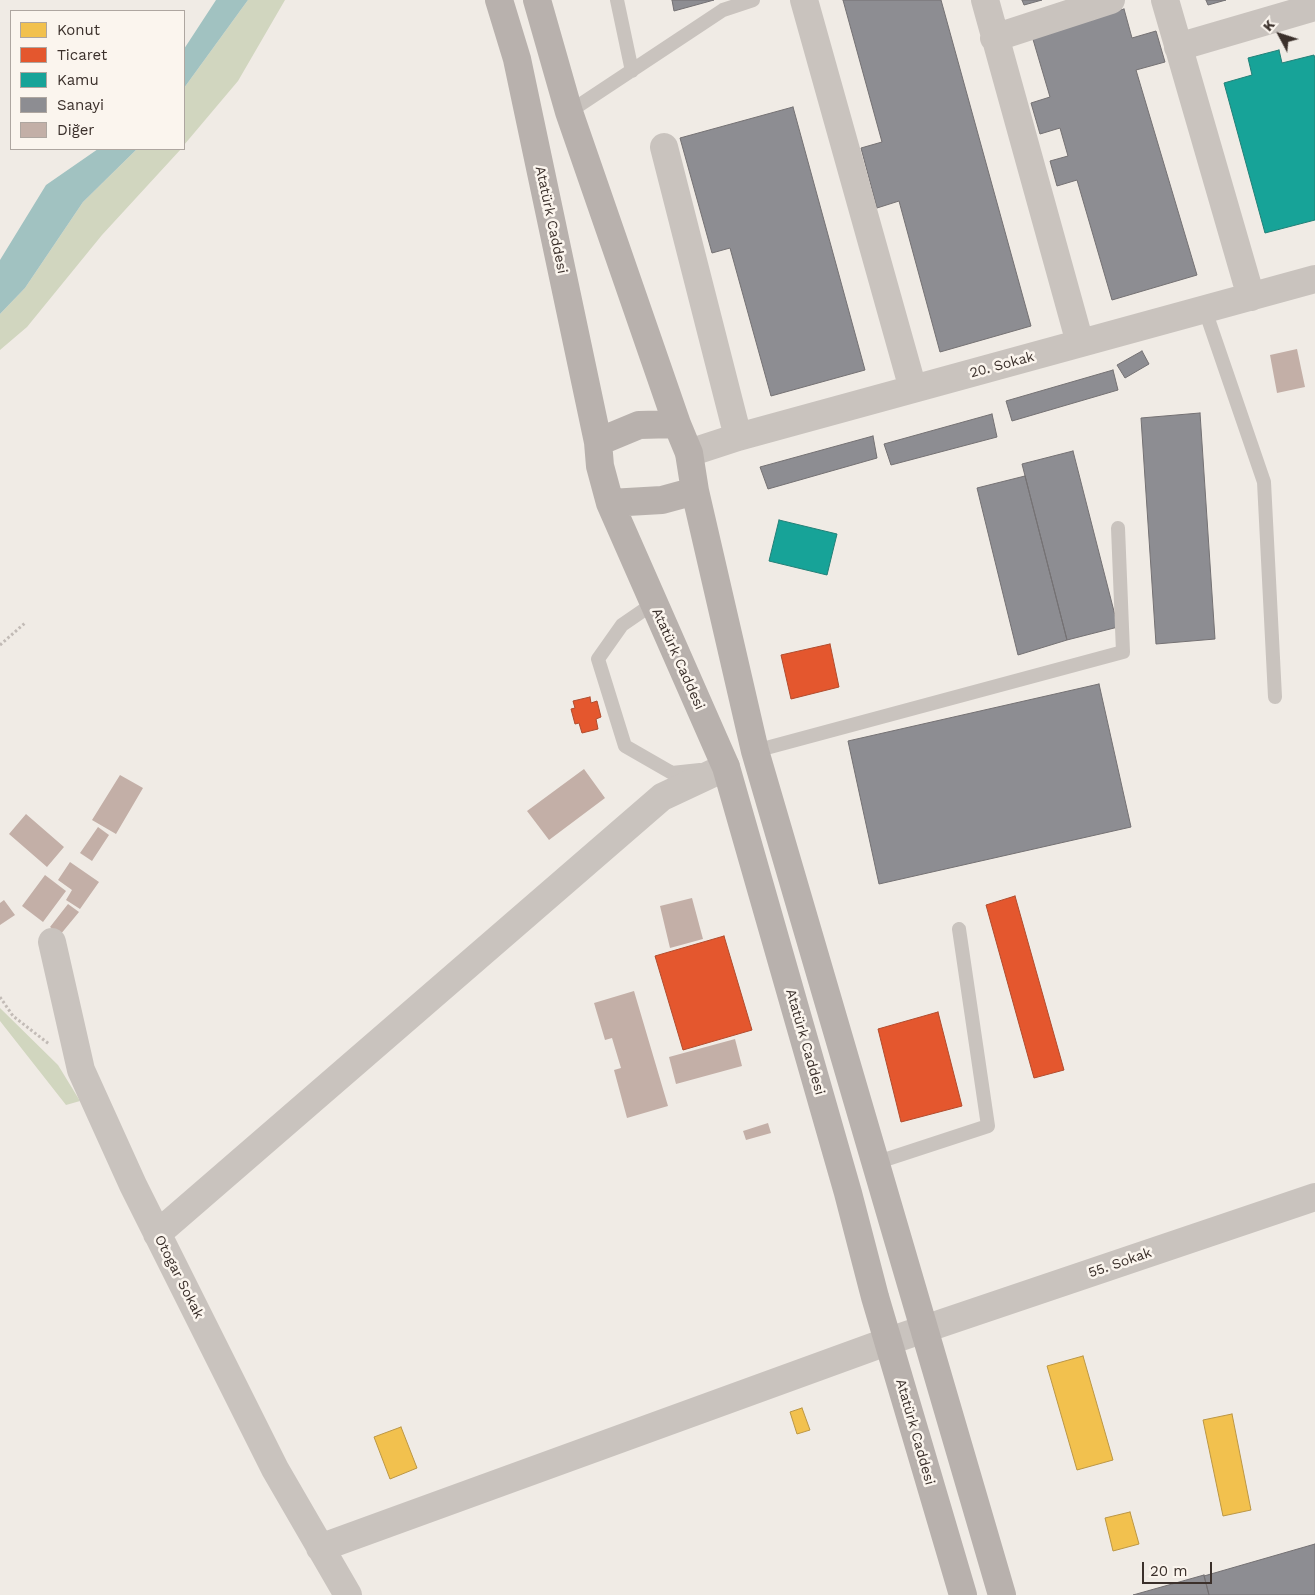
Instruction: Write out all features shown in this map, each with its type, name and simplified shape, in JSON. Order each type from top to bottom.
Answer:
[{"type":"main road","name":"Atatürk Caddesi","points":[[499,0],[517,59],[598,442],[600,466],[610,503],[726,767],[963,1595]]},
{"type":"main road","points":[[537,0],[569,112],[677,424],[689,453],[695,491],[755,752],[1002,1595]]},
{"type":"main road","points":[[598,442],[639,426],[677,424]]},
{"type":"main road","points":[[610,503],[662,500],[695,491]]},
{"type":"street","points":[[804,0],[913,389]]},
{"type":"street","points":[[985,0],[1080,343]]},
{"type":"street","points":[[994,38],[1111,0]]},
{"type":"street","points":[[1164,0],[1251,297]]},
{"type":"street","points":[[1178,47],[1315,8]]},
{"type":"street","points":[[664,146],[738,437]]},
{"type":"street","name":"20. Sokak","points":[[689,453],[738,437],[1315,279]]},
{"type":"street","points":[[157,1234],[662,797],[726,767]]},
{"type":"street","name":"Otogar Sokak","points":[[52,942],[81,1070],[133,1185],[275,1469],[348,1595]]},
{"type":"street","name":"55. Sokak","points":[[320,1548],[889,1341],[1315,1197]]},
{"type":"lane","points":[[617,0],[632,71]]},
{"type":"lane","points":[[569,112],[723,10],[753,0]]},
{"type":"lane","points":[[1205,310],[1264,482],[1275,697]]},
{"type":"lane","points":[[755,752],[1123,652],[1118,528]]},
{"type":"lane","points":[[654,602],[622,625],[598,659],[625,746],[672,773],[726,767]]},
{"type":"lane","points":[[875,1163],[988,1126],[959,930]]},
{"type":"path","points":[[0,644],[25,623]]},
{"type":"path","points":[[0,997],[13,1016],[51,1046]]},
{"type":"green space","points":[[248,0],[285,0],[238,81],[185,144],[185,87]]},
{"type":"green space","points":[[136,150],[180,150],[102,235],[27,327],[0,350],[0,314],[25,288],[83,202]]},
{"type":"green space","points":[[0,1008],[58,1065],[80,1101],[66,1105],[0,1021]]},
{"type":"water","points":[[216,0],[248,0],[185,87],[185,47]]},
{"type":"water","points":[[97,150],[136,150],[83,202],[25,288],[0,314],[0,260],[46,185]]},
{"type":"building: Konut","points":[[1083,1356],[1113,1460],[1077,1470],[1047,1366]]},
{"type":"building: Konut","points":[[802,1408],[810,1430],[797,1434],[790,1412]]},
{"type":"building: Konut","points":[[1232,1414],[1251,1510],[1223,1516],[1203,1420]]},
{"type":"building: Konut","points":[[401,1427],[417,1468],[390,1479],[374,1437]]},
{"type":"building: Konut","points":[[1130,1512],[1139,1544],[1113,1551],[1105,1518]]},
{"type":"building: Ticaret","points":[[830,644],[839,687],[791,699],[781,655]]},
{"type":"building: Ticaret","points":[[590,697],[591,703],[597,701],[601,717],[596,719],[598,729],[582,733],[579,723],[575,724],[571,709],[575,708],[573,701]]},
{"type":"building: Ticaret","points":[[1015,896],[1064,1070],[1034,1078],[986,905]]},
{"type":"building: Ticaret","points":[[724,936],[752,1030],[683,1050],[655,956]]},
{"type":"building: Ticaret","points":[[938,1012],[962,1106],[901,1122],[878,1029]]},
{"type":"building: Kamu","points":[[1279,50],[1282,63],[1314,55],[1315,59],[1315,220],[1265,233],[1224,83],[1252,75],[1248,58]]},
{"type":"building: Kamu","points":[[779,520],[837,534],[827,575],[769,561]]},
{"type":"building: Sanayi","points":[[672,0],[714,0],[674,11]]},
{"type":"building: Sanayi","points":[[843,0],[941,0],[1031,326],[940,352],[899,201],[877,208],[861,148],[882,142]]},
{"type":"building: Sanayi","points":[[1022,0],[1042,0],[1024,5]]},
{"type":"building: Sanayi","points":[[1206,0],[1226,0],[1208,5]]},
{"type":"building: Sanayi","points":[[1124,9],[1132,38],[1156,31],[1165,62],[1136,70],[1197,275],[1112,300],[1077,180],[1057,186],[1050,161],[1068,156],[1060,128],[1040,134],[1031,103],[1050,97],[1032,36]]},
{"type":"building: Sanayi","points":[[793,107],[865,370],[771,396],[730,248],[712,253],[680,138]]},
{"type":"building: Sanayi","points":[[1142,351],[1149,364],[1125,378],[1117,365]]},
{"type":"building: Sanayi","points":[[1113,370],[1118,390],[1012,421],[1006,401]]},
{"type":"building: Sanayi","points":[[1200,413],[1215,639],[1156,644],[1141,418]]},
{"type":"building: Sanayi","points":[[992,414],[997,437],[891,465],[884,444]]},
{"type":"building: Sanayi","points":[[873,436],[877,458],[768,489],[760,467]]},
{"type":"building: Sanayi","points":[[1073,451],[1118,627],[1067,640],[1022,464]]},
{"type":"building: Sanayi","points":[[1025,476],[1067,640],[1018,655],[977,488]]},
{"type":"building: Sanayi","points":[[1099,684],[1131,827],[879,884],[848,741]]},
{"type":"building: Sanayi","points":[[1315,1544],[1315,1595],[1209,1595],[1204,1576]]},
{"type":"building: Sanayi","points":[[1204,1575],[1209,1595],[1133,1595]]},
{"type":"building: Diğer","points":[[1297,349],[1305,387],[1277,393],[1270,355]]},
{"type":"building: Diğer","points":[[584,769],[605,798],[549,840],[527,811]]},
{"type":"building: Diğer","points":[[120,775],[143,788],[116,834],[92,820]]},
{"type":"building: Diğer","points":[[26,814],[64,847],[47,867],[9,834]]},
{"type":"building: Diğer","points":[[98,827],[109,835],[92,861],[80,853]]},
{"type":"building: Diğer","points":[[70,862],[99,882],[80,909],[66,900],[72,890],[58,880]]},
{"type":"building: Diğer","points":[[45,875],[66,891],[43,922],[22,906]]},
{"type":"building: Diğer","points":[[692,898],[703,939],[670,948],[660,906]]},
{"type":"building: Diğer","points":[[4,900],[15,915],[0,925],[0,903]]},
{"type":"building: Diğer","points":[[68,904],[79,912],[60,935],[50,927]]},
{"type":"building: Diğer","points":[[634,991],[668,1106],[627,1118],[614,1070],[621,1068],[612,1038],[605,1040],[594,1003]]},
{"type":"building: Diğer","points":[[735,1039],[742,1066],[676,1084],[669,1057]]},
{"type":"building: Diğer","points":[[768,1123],[771,1133],[746,1140],[743,1131]]}]
